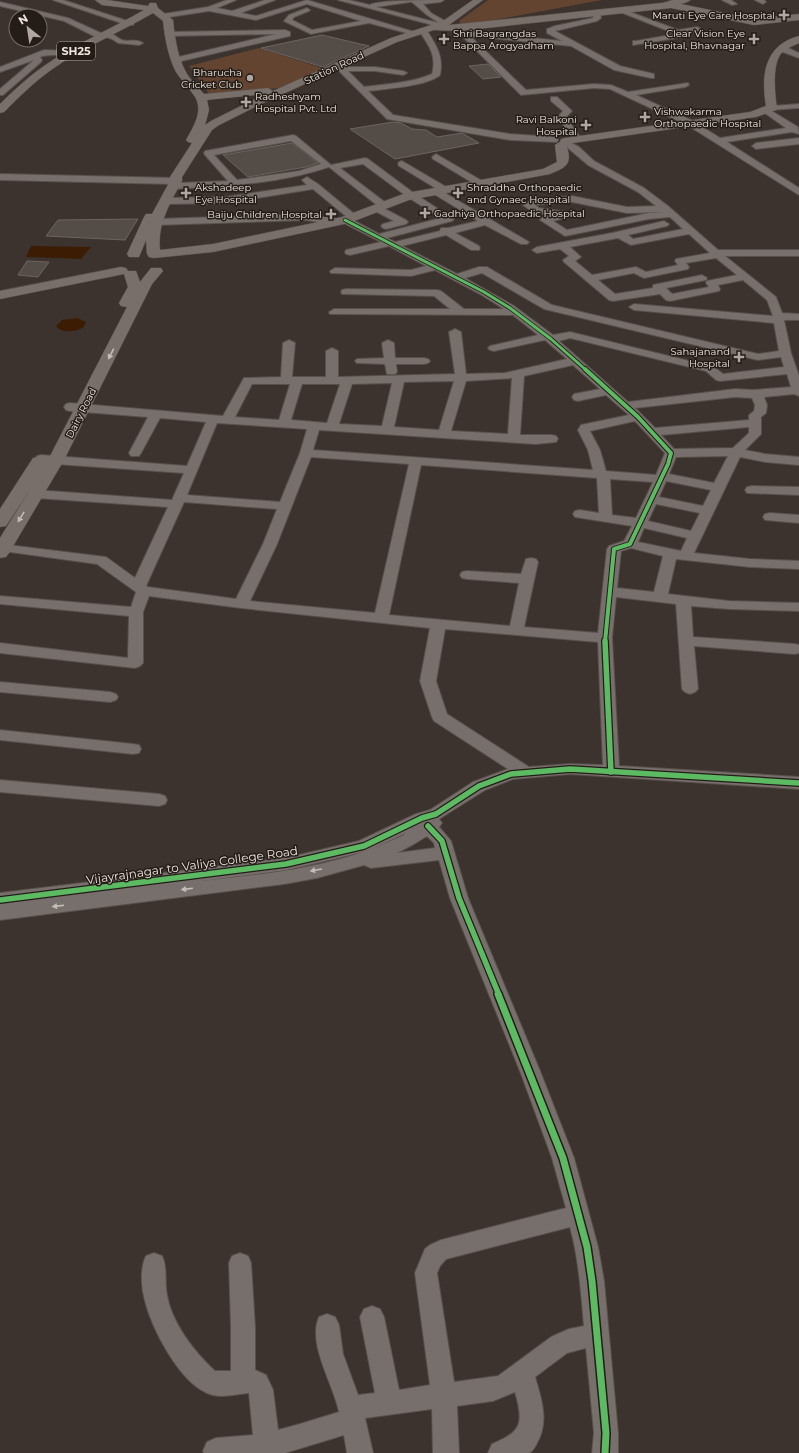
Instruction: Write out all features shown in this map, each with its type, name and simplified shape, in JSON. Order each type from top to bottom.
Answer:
[{"type":"main road","points":[[99,0],[102,2],[119,4],[153,4],[168,20],[177,60],[185,77],[201,97],[204,105],[201,123],[173,183],[157,201],[134,254]]},
{"type":"main road","name":"Station Road","points":[[158,256],[152,239],[156,222],[176,177],[208,128],[224,118],[286,89],[340,67],[394,40],[443,24],[479,0]]},
{"type":"main road","points":[[422,31],[461,30],[622,11],[667,3],[754,22],[773,28],[774,23],[782,19],[799,17]]},
{"type":"main road","name":"SH25","points":[[0,110],[34,78],[72,53],[130,23],[153,4]]},
{"type":"main road","points":[[764,110],[770,98],[772,64],[779,46],[797,40]]},
{"type":"main road","points":[[764,110],[758,108],[770,87]]},
{"type":"main road","points":[[201,97],[286,89]]},
{"type":"main road","points":[[559,143],[764,110]]},
{"type":"main road","points":[[202,116],[224,118]]},
{"type":"main road","points":[[559,143],[576,137],[688,122]]},
{"type":"main road","points":[[122,270],[120,259],[134,254],[158,256],[213,248],[345,219],[412,196],[546,172],[561,165],[564,161],[565,157],[559,143]]},
{"type":"main road","name":"Dairy Road","points":[[0,522],[41,459],[77,408],[146,283],[156,271],[166,265],[167,262],[158,256]]},
{"type":"main road","points":[[0,295],[122,270]]},
{"type":"main road","points":[[0,289],[122,270],[139,274],[156,271]]},
{"type":"main road","name":"Dairy Road","points":[[2,550],[56,460],[77,408],[135,287],[122,270]]},
{"type":"street","points":[[59,0],[130,23]]},
{"type":"street","points":[[163,16],[219,5],[233,0]]},
{"type":"street","points":[[232,14],[272,0]]},
{"type":"street","points":[[341,0],[443,24]]},
{"type":"street","points":[[366,6],[406,0]]},
{"type":"street","points":[[416,1],[441,0]]},
{"type":"street","points":[[667,3],[687,0]]},
{"type":"street","points":[[725,0],[734,4]]},
{"type":"street","points":[[208,6],[232,14],[258,18],[308,1],[316,6],[371,22],[422,31],[435,48],[439,58],[436,75],[432,78],[362,90]]},
{"type":"street","points":[[416,1],[443,24]]},
{"type":"street","points":[[184,3],[191,11]]},
{"type":"street","points":[[0,4],[67,20],[105,36],[114,36],[118,41],[139,43]]},
{"type":"street","points":[[67,20],[119,4]]},
{"type":"street","points":[[316,6],[291,16],[288,20],[294,25],[311,32],[371,22]]},
{"type":"street","points":[[622,11],[688,38],[660,44]]},
{"type":"street","points":[[504,36],[542,32],[594,20],[597,18],[597,13]]},
{"type":"street","points":[[741,19],[764,15]]},
{"type":"street","points":[[335,28],[325,21],[348,26]]},
{"type":"street","points":[[654,32],[669,29]]},
{"type":"street","points":[[636,43],[697,29]]},
{"type":"street","points":[[461,30],[540,42],[573,44]]},
{"type":"street","points":[[461,30],[524,93],[594,86],[611,87],[688,122],[799,192]]},
{"type":"street","points":[[170,34],[285,32],[288,34],[177,60]]},
{"type":"street","points":[[542,32],[573,44],[617,68],[651,76]]},
{"type":"street","points":[[219,42],[236,39],[267,39]]},
{"type":"street","points":[[779,46],[799,56]]},
{"type":"street","points":[[191,47],[191,56]]},
{"type":"street","points":[[0,70],[12,64],[51,52],[72,53]]},
{"type":"street","points":[[0,93],[38,60],[35,56]]},
{"type":"street","points":[[340,67],[403,73]]},
{"type":"street","points":[[340,67],[390,117],[559,143],[586,158],[613,176],[641,190],[672,214],[716,254],[772,299],[778,318],[784,353],[799,391],[757,394],[735,393],[625,406]]},
{"type":"street","points":[[628,94],[685,85]]},
{"type":"street","points":[[554,99],[568,111],[562,117],[576,137]]},
{"type":"street","points":[[764,110],[799,106]]},
{"type":"street","points":[[764,110],[797,131]]},
{"type":"street","points":[[719,141],[797,131]]},
{"type":"street","points":[[0,177],[173,183],[235,183],[300,174],[326,165],[293,138],[208,153],[235,183]]},
{"type":"street","points":[[731,149],[799,141]]},
{"type":"street","points":[[436,157],[481,184]]},
{"type":"street","points":[[367,231],[403,222],[380,206],[333,167],[365,161],[412,196],[449,219],[434,223],[388,242]]},
{"type":"street","points":[[402,164],[486,222],[524,242]]},
{"type":"street","points":[[300,174],[315,186],[345,219],[484,292],[515,312],[576,361],[638,417],[672,453],[736,452],[765,458],[799,461]]},
{"type":"street","points":[[166,201],[226,200],[315,186]]},
{"type":"street","points":[[565,233],[545,220],[566,215],[565,214],[537,210],[528,205],[534,202],[566,199],[627,210],[672,214]]},
{"type":"street","points":[[602,205],[594,214],[631,242],[691,232]]},
{"type":"street","points":[[672,214],[649,216],[554,236],[566,244],[576,257],[568,260],[613,298],[648,281],[684,267]]},
{"type":"street","points":[[536,250],[620,234],[672,214]]},
{"type":"street","points":[[156,222],[306,217],[345,219]]},
{"type":"street","points":[[350,252],[388,242],[448,232],[486,222]]},
{"type":"street","points":[[434,223],[475,248]]},
{"type":"street","points":[[647,264],[634,266],[648,281],[670,298],[715,289],[706,281],[684,267],[680,261],[716,254],[799,253]]},
{"type":"street","points":[[335,271],[411,273],[436,267]]},
{"type":"street","points":[[579,270],[593,267]]},
{"type":"street","points":[[456,278],[482,269],[548,307],[758,357],[784,353]]},
{"type":"street","points":[[589,279],[706,281],[745,278]]},
{"type":"street","points":[[603,290],[623,286]]},
{"type":"street","points":[[346,292],[437,293],[461,312]]},
{"type":"street","points":[[634,307],[778,318],[799,317]]},
{"type":"street","points":[[334,312],[515,312]]},
{"type":"street","points":[[444,434],[461,378],[455,332]]},
{"type":"street","points":[[494,348],[570,335],[710,370],[720,378],[790,370]]},
{"type":"street","points":[[284,424],[291,381],[289,343]]},
{"type":"street","points":[[387,431],[395,380],[388,343]]},
{"type":"street","points":[[332,351],[332,381]]},
{"type":"street","points":[[361,361],[424,361]]},
{"type":"street","points":[[227,420],[248,380],[332,381],[505,376],[576,361]]},
{"type":"street","points":[[514,438],[518,373]]},
{"type":"street","points":[[332,427],[347,380]]},
{"type":"street","points":[[578,397],[608,390]]},
{"type":"street","points":[[686,555],[736,452],[755,434],[755,415],[760,414],[761,405],[757,394]]},
{"type":"street","points":[[77,408],[387,431],[552,439]]},
{"type":"street","points":[[135,453],[156,414]]},
{"type":"street","points":[[606,518],[602,474],[594,450],[584,430],[585,428],[638,417]]},
{"type":"street","points":[[0,648],[135,663],[136,612],[141,589],[213,419]]},
{"type":"street","points":[[652,432],[755,423]]},
{"type":"street","points":[[241,604],[270,544],[306,453],[314,426]]},
{"type":"street","points":[[306,453],[662,478],[718,488]]},
{"type":"street","points":[[630,544],[662,478],[672,453]]},
{"type":"street","points":[[41,459],[192,470]]},
{"type":"street","points":[[381,619],[416,461]]},
{"type":"street","points":[[752,490],[799,491]]},
{"type":"street","points":[[36,494],[284,506]]},
{"type":"street","points":[[651,499],[707,511]]},
{"type":"street","points":[[580,514],[640,523],[695,536]]},
{"type":"street","points":[[770,517],[799,519]]},
{"type":"street","points":[[611,772],[605,638],[614,549],[630,544],[670,554],[750,563],[799,565]]},
{"type":"street","points":[[2,550],[101,560],[141,589],[241,604],[381,619],[605,638]]},
{"type":"street","points":[[660,598],[670,554]]},
{"type":"street","points":[[516,630],[532,562]]},
{"type":"street","points":[[467,575],[527,579]]},
{"type":"street","points":[[610,592],[683,602],[734,606],[799,607]]},
{"type":"street","points":[[0,600],[136,612]]},
{"type":"street","points":[[683,602],[690,689]]},
{"type":"street","points":[[438,624],[428,681],[440,717],[526,773]]},
{"type":"street","points":[[686,642],[795,649]]},
{"type":"street","points":[[0,687],[110,697]]},
{"type":"street","points":[[0,735],[134,749]]},
{"type":"street","name":"Vijayrajnagar to Valiya College Road","points":[[0,913],[273,878],[340,866],[399,845],[479,786],[511,774],[570,769],[799,783]]},
{"type":"street","points":[[0,786],[159,800]]},
{"type":"street","name":"Vijayrajnagar to Valiya College Road","points":[[0,900],[286,864],[364,846],[422,818],[432,820]]},
{"type":"street","points":[[432,820],[442,841],[459,898],[530,1071],[563,1158],[579,1214],[587,1247],[597,1336],[606,1433],[605,1453]]},
{"type":"street","points":[[340,866],[446,853]]},
{"type":"street","points":[[446,1453],[444,1395],[426,1273],[429,1262],[434,1254],[441,1250],[579,1214]]},
{"type":"street","points":[[154,1263],[155,1298],[159,1310],[180,1349],[209,1382],[214,1384],[252,1381],[257,1383],[262,1390],[267,1444]]},
{"type":"street","points":[[240,1263],[243,1327],[243,1382]]},
{"type":"street","points":[[372,1316],[389,1403]]},
{"type":"street","points":[[327,1325],[331,1354],[352,1414],[360,1453]]},
{"type":"street","points":[[216,1451],[256,1447],[300,1437],[352,1414],[389,1403],[493,1389],[504,1386],[558,1345],[569,1340],[597,1336]]},
{"type":"street","points":[[501,1453],[514,1449],[521,1444],[532,1427],[533,1418],[522,1373]]},
{"type":"shaded area","points":[[488,0],[602,0],[462,26],[459,21]]},
{"type":"shaded area","name":"Bharucha Cricket Club","points":[[259,48],[325,69],[280,88],[210,95],[189,66]]},
{"type":"shaded area","points":[[31,246],[91,247],[81,259],[26,257]]},
{"type":"shaded area","points":[[77,318],[86,322],[84,327],[77,330],[65,331],[56,326],[62,320]]},
{"type":"building","points":[[322,35],[369,46],[323,67],[261,48]]},
{"type":"building","points":[[488,64],[501,77],[483,79],[469,66]]},
{"type":"building","points":[[393,122],[401,123],[412,129],[426,130],[437,137],[462,133],[479,143],[395,159],[350,129]]},
{"type":"building","points":[[292,143],[318,163],[306,167],[248,177],[223,155]]},
{"type":"building","points":[[138,219],[125,240],[46,236],[58,220]]},
{"type":"building","points":[[27,261],[49,262],[38,277],[18,275]]},
{"type":"cycle path","points":[[345,220],[484,292],[510,308],[551,339],[638,417],[671,453],[668,464],[630,544],[614,549],[605,638],[611,772]]},
{"type":"cycle path","points":[[0,900],[286,864],[364,846],[422,818],[436,814],[479,786],[511,774],[570,769],[799,783]]},
{"type":"cycle path","points":[[428,826],[442,841],[459,898],[530,1071],[563,1158],[587,1247],[592,1281],[606,1433],[605,1453]]},
{"type":"place","name":"Maruti Eye Care Hospital","points":[[784,15]]},
{"type":"place","name":"Shri Bagrangdas Bappa Arogyadham","points":[[444,39]]},
{"type":"place","name":"Clear Vision Eye Hospital, Bhavnagar","points":[[754,39]]},
{"type":"place","name":"Bharucha Cricket Club","points":[[250,78]]},
{"type":"place","name":"Radheshyam Hospital Pvt. Ltd","points":[[246,102]]},
{"type":"place","name":"Vishwakarma Orthopaedic Hospital","points":[[645,117]]},
{"type":"place","name":"Ravi Balkoni Hospital","points":[[586,125]]},
{"type":"place","name":"Akshadeep Eye Hospital","points":[[186,193]]},
{"type":"place","name":"Shraddha Orthopaedic and Gynaec Hospital","points":[[458,193]]},
{"type":"place","name":"Gadhiya Orthopaedic Hospital","points":[[425,213]]},
{"type":"place","name":"Baiju Children Hospital","points":[[331,214]]},
{"type":"place","name":"Sahajanand Hospital","points":[[739,357]]}]
